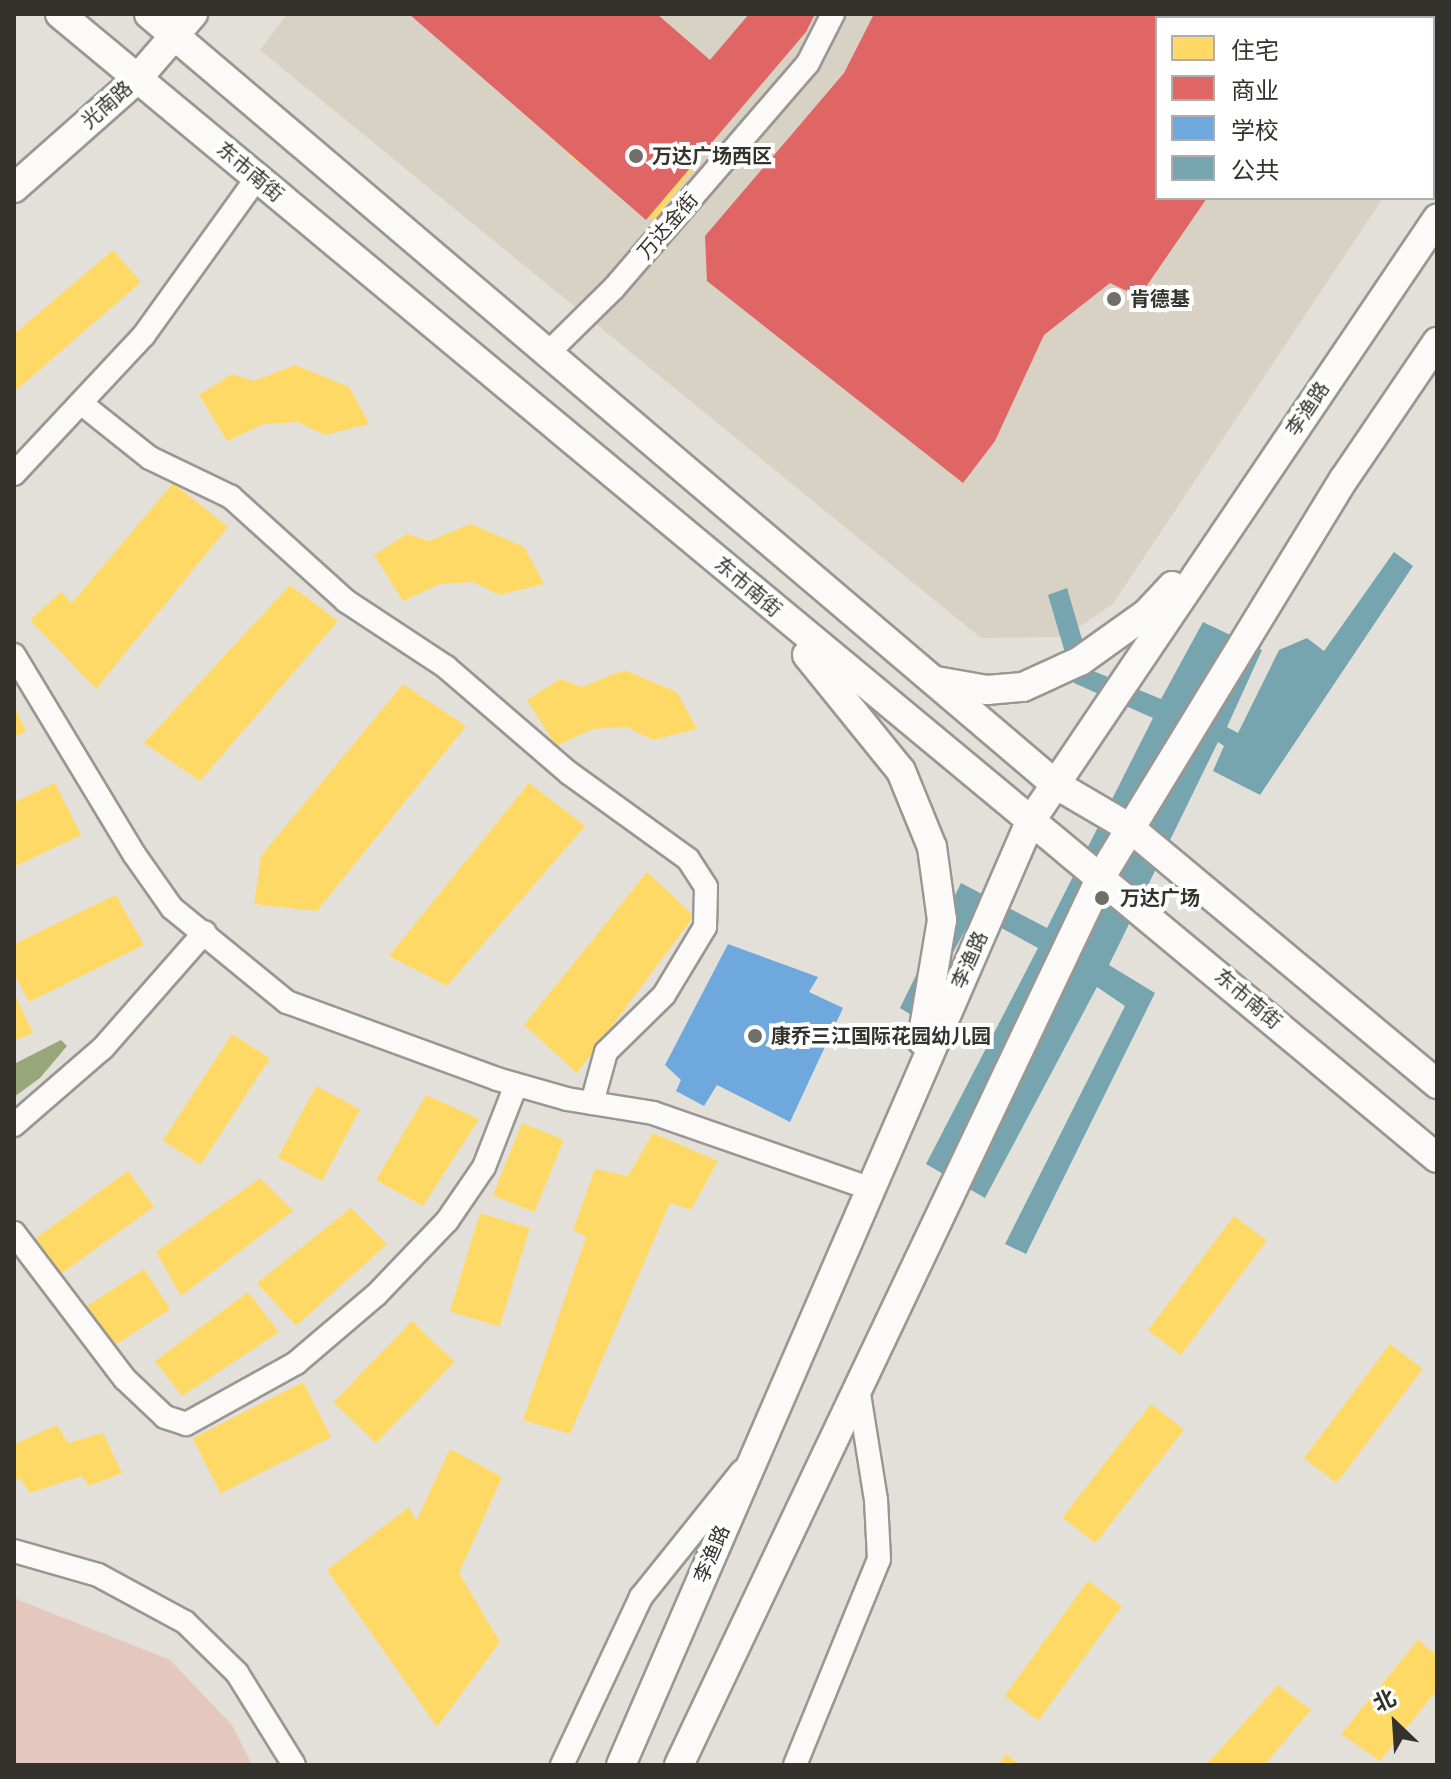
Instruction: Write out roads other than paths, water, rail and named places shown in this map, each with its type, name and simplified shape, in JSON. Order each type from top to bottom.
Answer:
[{"type":"main road","name":"东市南街","points":[[60,14],[1030,822],[1102,875],[1437,1158]]},
{"type":"main road","points":[[149,14],[185,25],[548,353],[1055,784],[1130,828],[1437,1084]]},
{"type":"main road","name":"光南路","points":[[14,188],[137,79],[185,25]]},
{"type":"main road","name":"李渔路","points":[[621,1765],[1030,822],[1437,219]]},
{"type":"main road","points":[[679,1765],[1102,875],[1344,479],[1437,342]]},
{"type":"main road","points":[[933,680],[987,690],[1023,687],[1080,661],[1147,613],[1228,527]]},
{"type":"main road","points":[[743,583],[850,703],[901,771],[932,847],[942,920],[912,1093]]},
{"type":"street","name":"万达金街","points":[[548,353],[613,289],[808,63],[833,14]]},
{"type":"street","points":[[14,474],[144,335],[257,178]]},
{"type":"street","points":[[82,404],[150,458],[231,497],[346,601],[446,667],[569,773],[688,859],[706,887],[705,927],[664,995],[606,1052],[592,1103]]},
{"type":"street","points":[[14,655],[134,854],[172,908],[287,1002],[516,1085],[592,1103],[653,1113],[871,1189]]},
{"type":"street","points":[[14,1125],[103,1048],[205,932]]},
{"type":"street","points":[[14,1233],[125,1379],[165,1417],[186,1424],[296,1363],[376,1295],[447,1221],[484,1167],[516,1085]]},
{"type":"street","points":[[795,1765],[879,1559],[876,1500],[858,1387]]},
{"type":"street","points":[[562,1765],[641,1597],[757,1451]]},
{"type":"street","points":[[14,1551],[98,1575],[185,1622],[237,1673],[294,1765]]},
{"type":"place","name":"万达广场西区","points":[[636,156]]},
{"type":"place","name":"肯德基","points":[[1114,299]]},
{"type":"place","name":"万达广场","points":[[1102,898]]},
{"type":"place","name":"康乔三江国际花园幼儿园","points":[[755,1036]]}]
